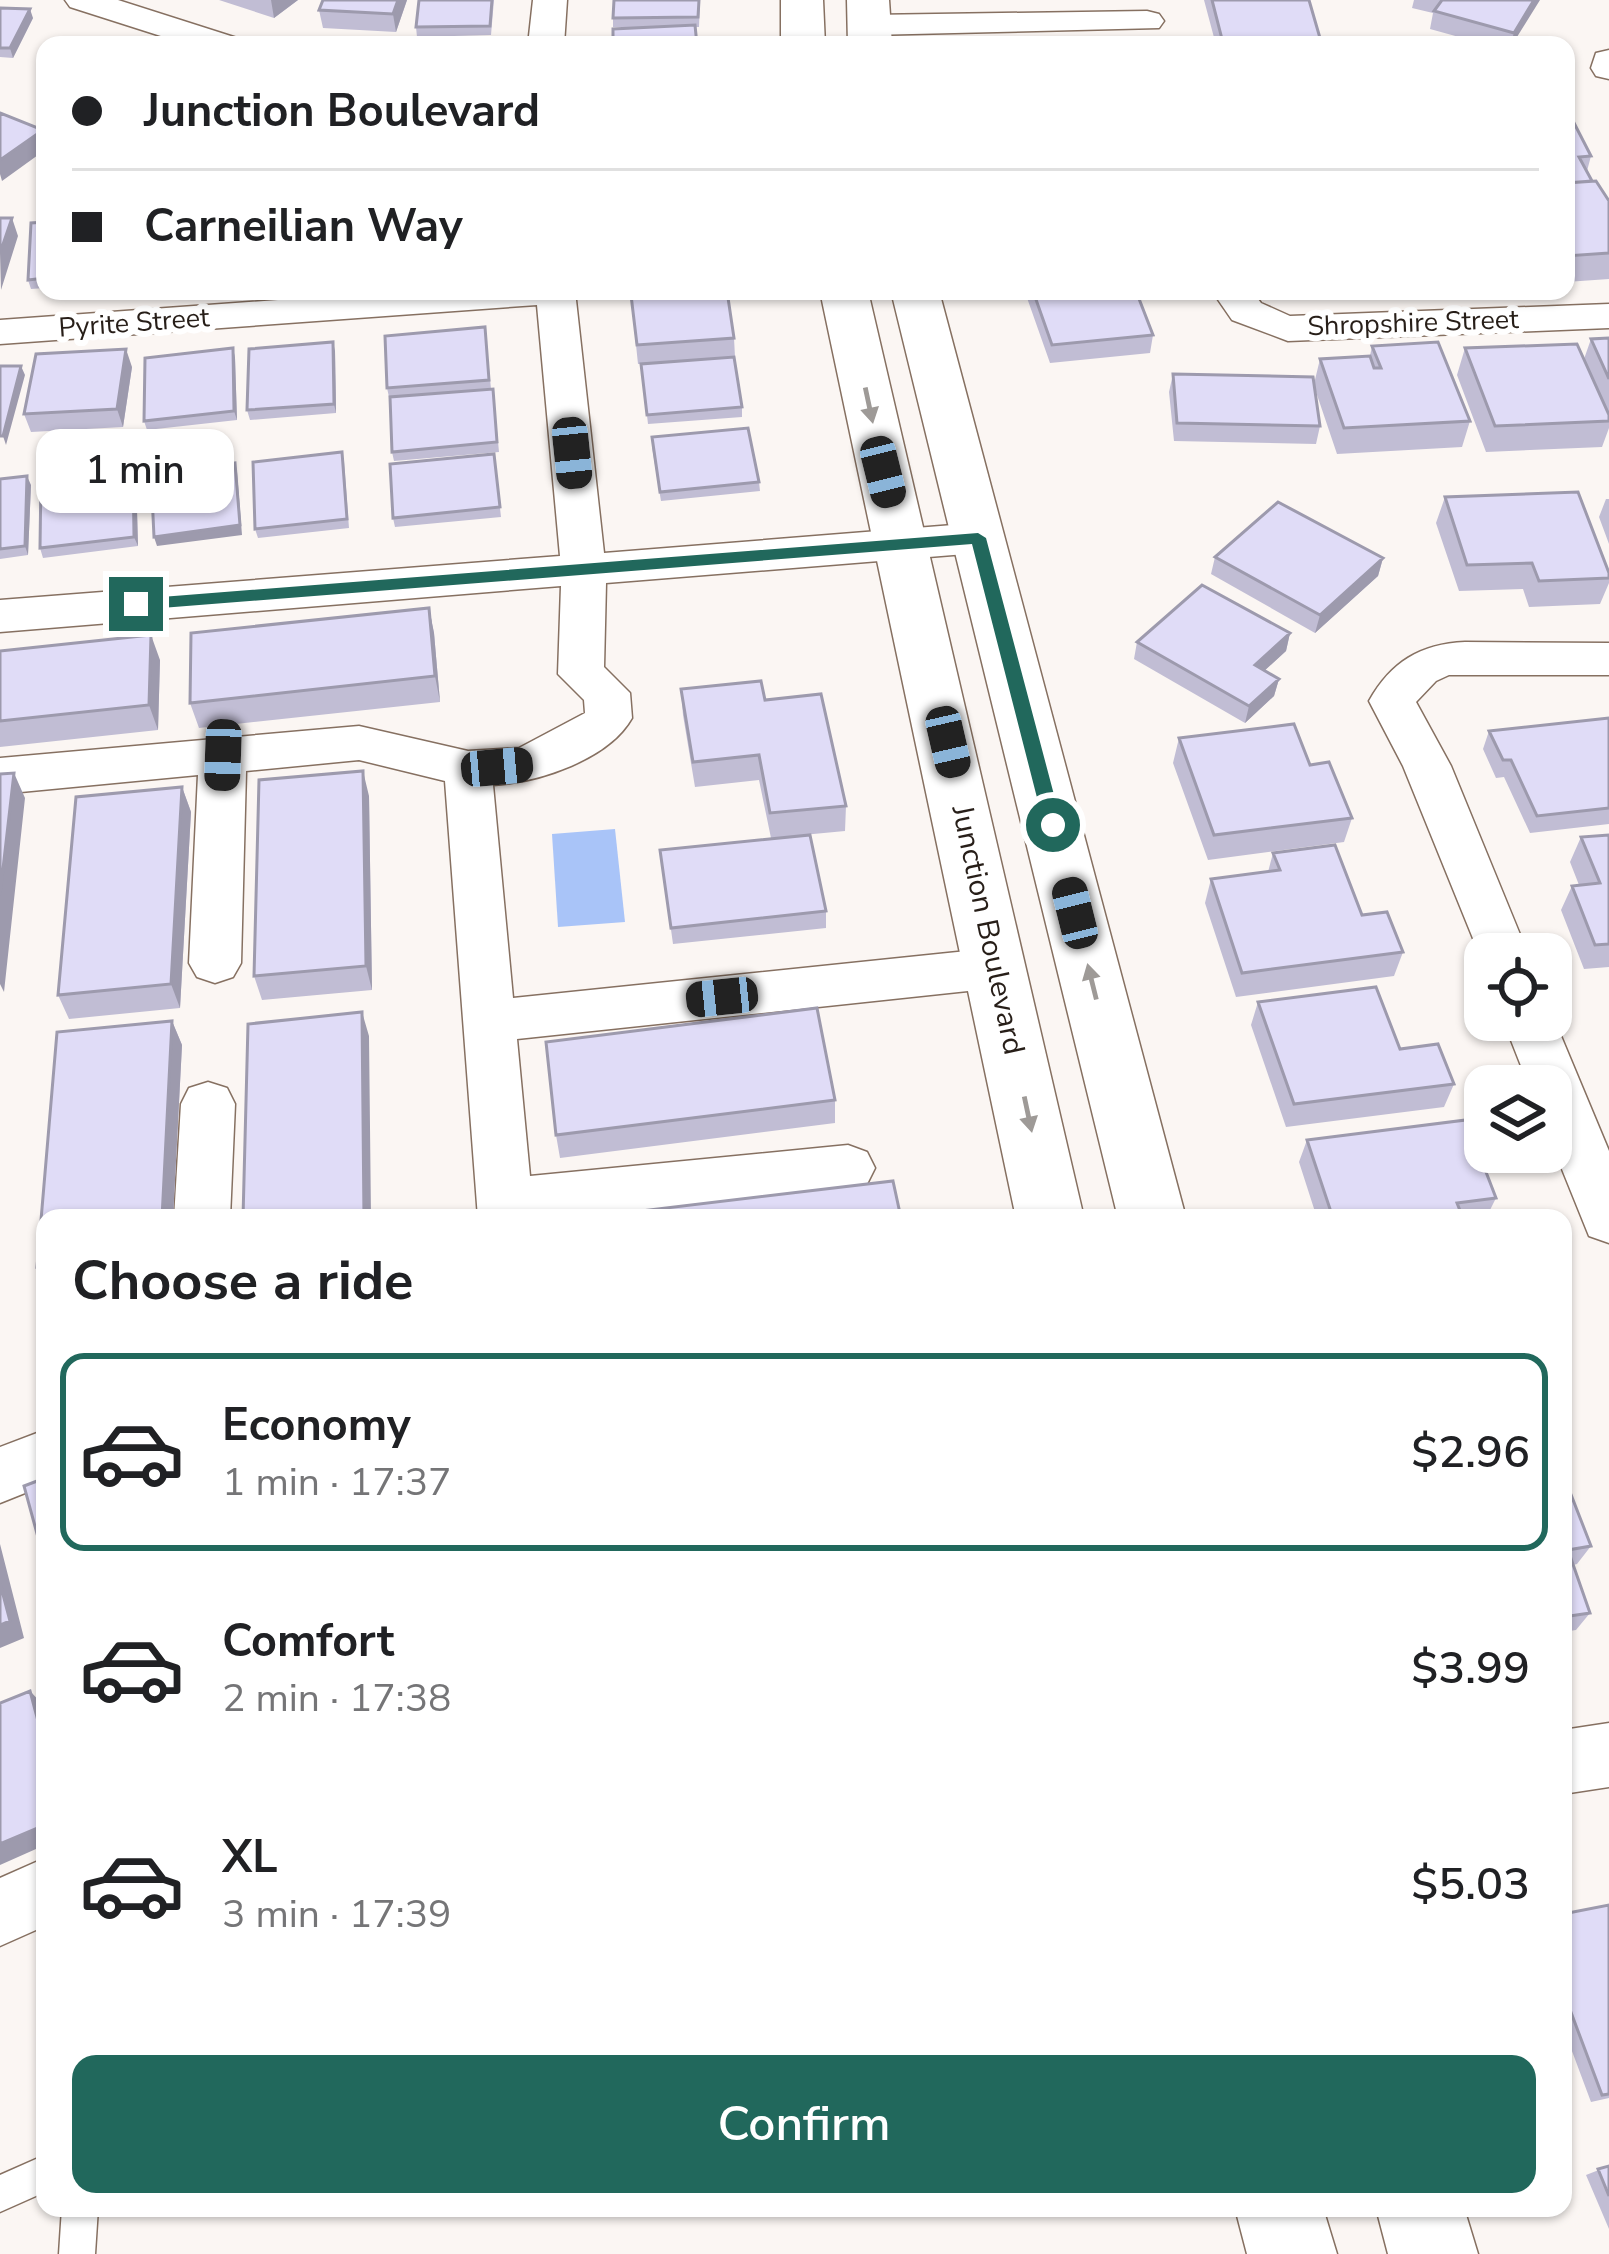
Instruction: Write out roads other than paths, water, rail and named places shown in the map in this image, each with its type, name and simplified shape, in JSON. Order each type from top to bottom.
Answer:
[{"type":"main road","points":[[802,0],[803,36]]},
{"type":"main road","name":"Junction Boulevard","points":[[846,300],[1048,1209]]},
{"type":"main road","points":[[917,300],[1150,1209]]},
{"type":"main road","points":[[1282,2217],[1292,2254]]},
{"type":"main road","points":[[1423,2217],[1433,2254]]},
{"type":"street","points":[[82,0],[143,34]]},
{"type":"street","points":[[547,36],[550,0]]},
{"type":"street","points":[[869,24],[1148,22]]},
{"type":"street","name":"Pyrite Street","points":[[0,332],[433,300]]},
{"type":"street","points":[[0,776],[359,743],[468,770],[526,764],[563,747],[569,739],[589,737],[609,718],[608,693],[581,674],[584,571],[556,300]]},
{"type":"street","name":"Shropshire Street","points":[[1234,300],[1256,319],[1288,329],[1609,316]]},
{"type":"street","points":[[0,616],[978,538]]},
{"type":"street","points":[[1494,933],[1427,766],[1392,701],[1409,673],[1450,656],[1524,662],[1609,659]]},
{"type":"street","points":[[214,963],[223,755]]},
{"type":"street","points":[[468,770],[505,1209]]},
{"type":"street","points":[[492,1021],[996,968]]},
{"type":"street","points":[[1537,1041],[1609,1219]]},
{"type":"street","points":[[202,1209],[208,1104]]},
{"type":"street","points":[[513,1209],[848,1168]]},
{"type":"street","points":[[0,1475],[36,1461]]},
{"type":"street","points":[[1572,1761],[1609,1755]]},
{"type":"street","points":[[0,1912],[36,1896]]},
{"type":"lane","points":[[0,2194],[36,2177]]},
{"type":"lane","points":[[77,2254],[79,2217]]},
{"type":"water","points":[[615,829],[625,922],[558,927],[552,834]]}]
